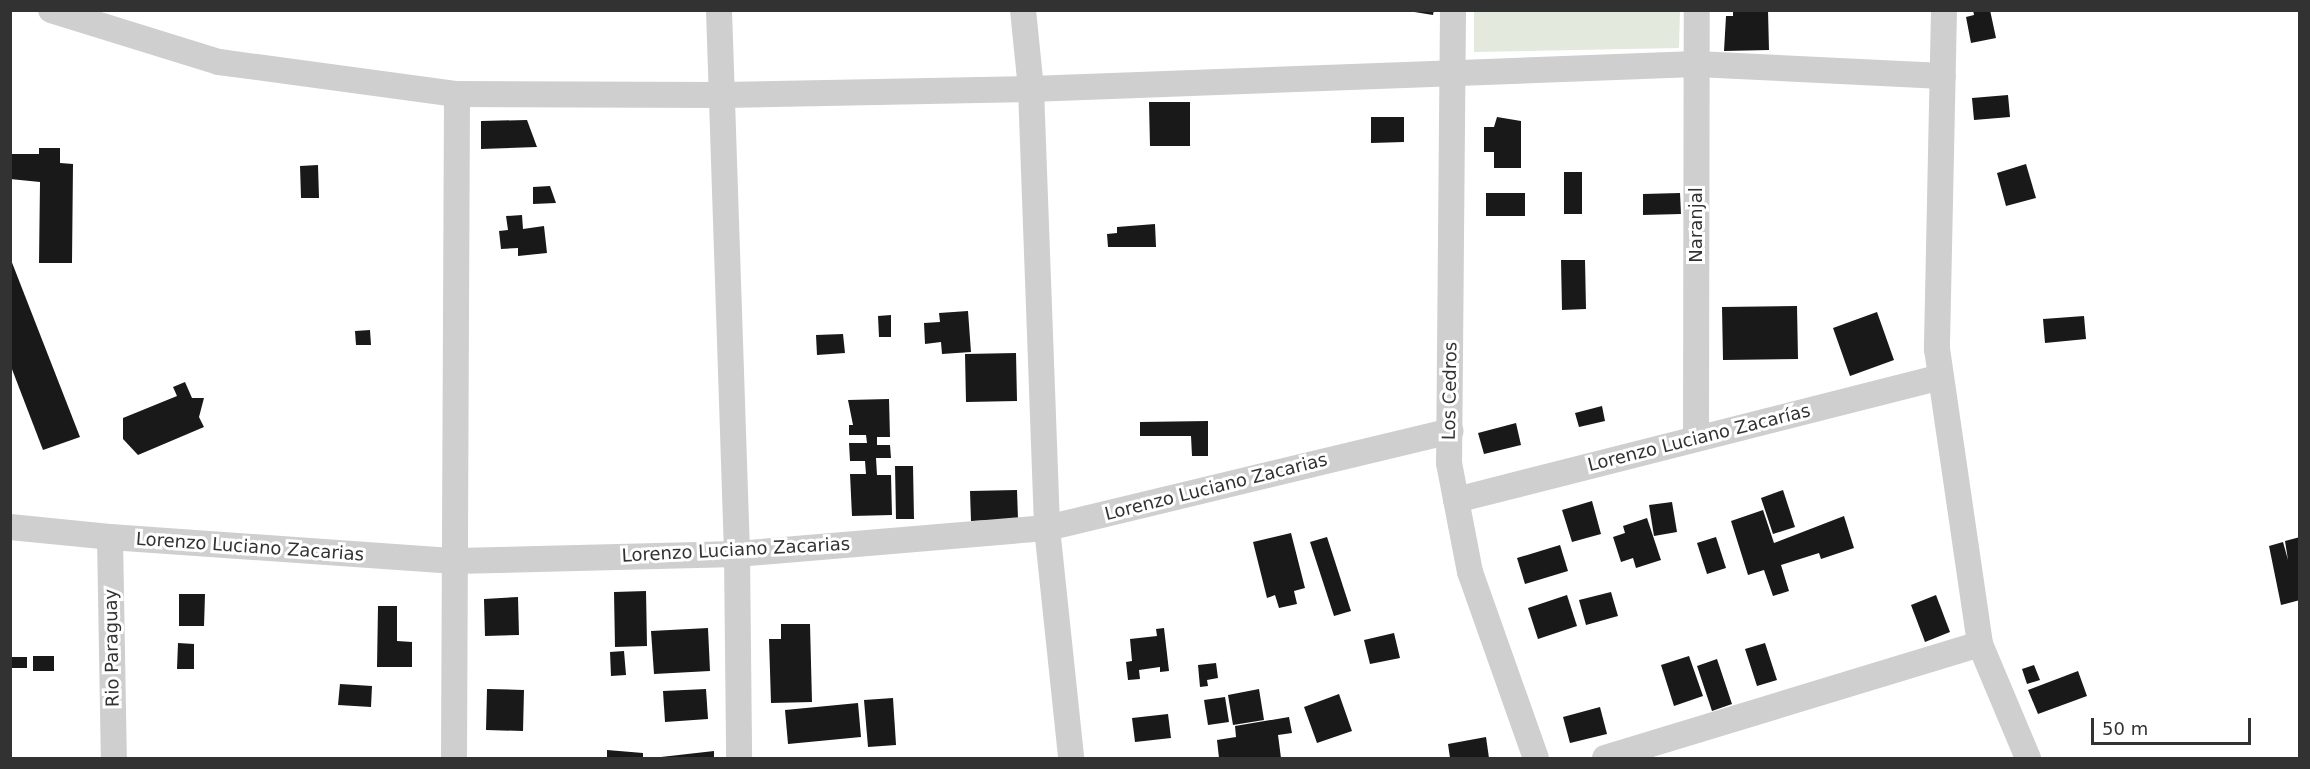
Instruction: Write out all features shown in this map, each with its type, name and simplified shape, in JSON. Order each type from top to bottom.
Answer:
[{"type":"street","points":[[51,10],[219,62],[457,94],[722,95],[1031,89],[1453,76],[1696,64],[1943,76]]},
{"type":"street","points":[[719,10],[737,554],[739,759]]},
{"type":"street","points":[[1023,10],[1031,89],[1047,528],[1071,759]]},
{"type":"street","name":"Los Cedros","points":[[1453,10],[1449,463],[1470,572],[1536,759]]},
{"type":"street","name":"Naranjal","points":[[1696,439],[1697,10]]},
{"type":"street","points":[[1944,10],[1937,349],[1980,644],[2028,759]]},
{"type":"street","points":[[454,759],[457,94]]},
{"type":"street","name":"Lorenzo Luciano Zacarías","points":[[1456,500],[1941,377]]},
{"type":"street","name":"Lorenzo Luciano Zacarias","points":[[10,526],[110,537],[455,561],[737,554],[1047,528],[1450,431]]},
{"type":"street","name":"Rio Paraguay","points":[[110,537],[114,759]]},
{"type":"street","points":[[1605,759],[1980,644]]},
{"type":"shaded area","points":[[1474,11],[1680,11],[1679,48],[1474,52]]},
{"type":"building","points":[[1402,10],[1434,10],[1433,15]]},
{"type":"building","points":[[1733,10],[1768,10],[1769,50],[1724,51],[1726,16],[1733,16]]},
{"type":"building","points":[[1973,10],[1990,10],[1996,38],[1971,43],[1966,17],[1974,15]]},
{"type":"building","points":[[2008,95],[2010,117],[1974,120],[1972,98]]},
{"type":"building","points":[[1149,102],[1190,102],[1190,146],[1150,146]]},
{"type":"building","points":[[1371,117],[1404,117],[1404,142],[1371,143]]},
{"type":"building","points":[[1497,117],[1521,121],[1521,168],[1494,168],[1494,152],[1484,152],[1484,127],[1494,127]]},
{"type":"building","points":[[527,120],[537,147],[481,149],[481,121]]},
{"type":"building","points":[[39,148],[60,148],[60,163],[73,164],[72,263],[39,263],[40,182],[10,179],[10,154],[39,154]]},
{"type":"building","points":[[2026,164],[2036,198],[2006,206],[1997,173]]},
{"type":"building","points":[[318,165],[319,198],[301,198],[300,166]]},
{"type":"building","points":[[1564,172],[1582,172],[1582,214],[1564,214]]},
{"type":"building","points":[[550,186],[556,203],[533,204],[533,187]]},
{"type":"building","points":[[1486,193],[1525,193],[1525,216],[1486,216]]},
{"type":"building","points":[[1680,193],[1681,214],[1643,215],[1643,194]]},
{"type":"building","points":[[522,215],[523,229],[544,226],[547,253],[518,256],[518,248],[501,249],[499,231],[508,230],[506,216]]},
{"type":"building","points":[[1155,224],[1156,247],[1108,247],[1107,234],[1117,233],[1117,227]]},
{"type":"building","points":[[11,260],[80,437],[43,450],[10,364]]},
{"type":"building","points":[[1561,260],[1585,260],[1586,309],[1562,310]]},
{"type":"building","points":[[1797,306],[1798,359],[1723,360],[1722,307]]},
{"type":"building","points":[[968,311],[971,352],[942,354],[941,342],[925,344],[924,323],[940,322],[939,313]]},
{"type":"building","points":[[1877,312],[1894,360],[1850,376],[1833,328]]},
{"type":"building","points":[[891,315],[891,337],[879,337],[878,316]]},
{"type":"building","points":[[2084,316],[2086,339],[2045,343],[2043,319]]},
{"type":"building","points":[[370,330],[371,345],[356,345],[355,331]]},
{"type":"building","points":[[843,334],[845,353],[817,355],[816,335]]},
{"type":"building","points":[[1016,353],[1017,401],[966,402],[965,354]]},
{"type":"building","points":[[185,382],[192,398],[204,398],[199,417],[204,427],[138,455],[123,439],[123,418],[177,396],[173,387]]},
{"type":"building","points":[[889,399],[890,437],[877,437],[877,445],[890,445],[891,458],[876,458],[877,475],[891,475],[892,515],[852,516],[850,474],[866,474],[865,461],[850,461],[849,443],[867,443],[866,435],[849,435],[849,425],[853,425],[848,400]]},
{"type":"building","points":[[1602,406],[1605,421],[1579,427],[1575,413]]},
{"type":"building","points":[[1208,421],[1208,456],[1192,456],[1191,436],[1140,436],[1140,422]]},
{"type":"building","points":[[1516,423],[1521,445],[1484,454],[1478,433]]},
{"type":"building","points":[[895,466],[913,466],[914,519],[896,519]]},
{"type":"building","points":[[1017,490],[1018,519],[971,521],[970,491]]},
{"type":"building","points":[[1783,490],[1795,527],[1773,534],[1761,498]]},
{"type":"building","points":[[1592,501],[1601,534],[1572,542],[1562,510]]},
{"type":"building","points":[[1672,502],[1677,532],[1654,536],[1649,505]]},
{"type":"building","points":[[1763,510],[1774,543],[1844,516],[1854,548],[1821,559],[1819,553],[1781,565],[1789,591],[1773,596],[1764,570],[1748,575],[1731,521]]},
{"type":"building","points":[[1647,518],[1661,560],[1636,568],[1633,558],[1621,562],[1613,537],[1625,533],[1623,526]]},
{"type":"building","points":[[1291,533],[1305,588],[1294,591],[1297,604],[1279,608],[1275,595],[1267,598],[1253,542]]},
{"type":"building","points":[[1327,537],[1351,611],[1334,616],[1310,542]]},
{"type":"building","points":[[1716,537],[1726,568],[1707,574],[1697,543]]},
{"type":"building","points":[[2300,537],[2300,600],[2281,605],[2269,546],[2283,542],[2288,560],[2285,541]]},
{"type":"building","points":[[1560,545],[1568,571],[1525,584],[1517,558]]},
{"type":"building","points":[[646,591],[647,646],[615,647],[614,592]]},
{"type":"building","points":[[1611,592],[1618,616],[1586,625],[1579,600]]},
{"type":"building","points":[[179,594],[205,594],[204,626],[179,626]]},
{"type":"building","points":[[1567,595],[1577,626],[1538,639],[1528,608]]},
{"type":"building","points":[[1936,595],[1950,632],[1925,642],[1911,605]]},
{"type":"building","points":[[518,597],[519,635],[485,636],[484,599]]},
{"type":"building","points":[[378,606],[397,606],[397,641],[412,642],[412,667],[377,667]]},
{"type":"building","points":[[781,624],[810,624],[812,702],[771,703],[769,639],[781,639]]},
{"type":"building","points":[[708,628],[710,671],[654,674],[651,631]]},
{"type":"building","points":[[1164,628],[1169,671],[1160,672],[1160,667],[1139,670],[1140,679],[1128,680],[1126,662],[1132,661],[1130,639],[1157,636],[1156,629]]},
{"type":"building","points":[[1394,633],[1400,658],[1370,664],[1364,640]]},
{"type":"building","points":[[178,643],[194,644],[194,669],[177,669]]},
{"type":"building","points":[[1765,643],[1777,680],[1757,686],[1745,649]]},
{"type":"building","points":[[624,651],[626,675],[611,676],[610,652]]},
{"type":"building","points":[[33,656],[54,656],[54,671],[33,671]]},
{"type":"building","points":[[1689,656],[1703,696],[1674,706],[1661,665]]},
{"type":"building","points":[[10,657],[27,657],[27,668],[10,668]]},
{"type":"building","points":[[1717,659],[1732,704],[1712,711],[1697,666]]},
{"type":"building","points":[[1216,663],[1218,678],[1207,680],[1208,686],[1200,687],[1198,665]]},
{"type":"building","points":[[2034,665],[2040,680],[2027,684],[2022,669]]},
{"type":"building","points":[[2078,671],[2087,696],[2038,714],[2028,690]]},
{"type":"building","points":[[340,684],[372,686],[371,707],[338,705]]},
{"type":"building","points":[[487,689],[524,690],[523,731],[486,730]]},
{"type":"building","points":[[706,689],[708,719],[665,722],[663,691]]},
{"type":"building","points":[[1259,689],[1264,720],[1233,725],[1228,695]]},
{"type":"building","points":[[1339,694],[1352,731],[1317,743],[1304,707]]},
{"type":"building","points":[[1225,697],[1229,722],[1208,725],[1204,700]]},
{"type":"building","points":[[893,698],[896,745],[868,747],[864,700]]},
{"type":"building","points":[[858,703],[861,737],[788,744],[785,710]]},
{"type":"building","points":[[1600,707],[1607,734],[1570,743],[1563,717]]},
{"type":"building","points":[[1168,714],[1171,738],[1135,742],[1132,718]]},
{"type":"building","points":[[1289,717],[1292,733],[1278,735],[1281,758],[1219,758],[1217,740],[1236,737],[1235,726]]},
{"type":"building","points":[[1486,737],[1489,758],[1450,758],[1448,744]]},
{"type":"building","points":[[607,750],[643,753],[643,758],[607,758]]},
{"type":"building","points":[[714,751],[714,758],[661,758],[661,757]]}]
